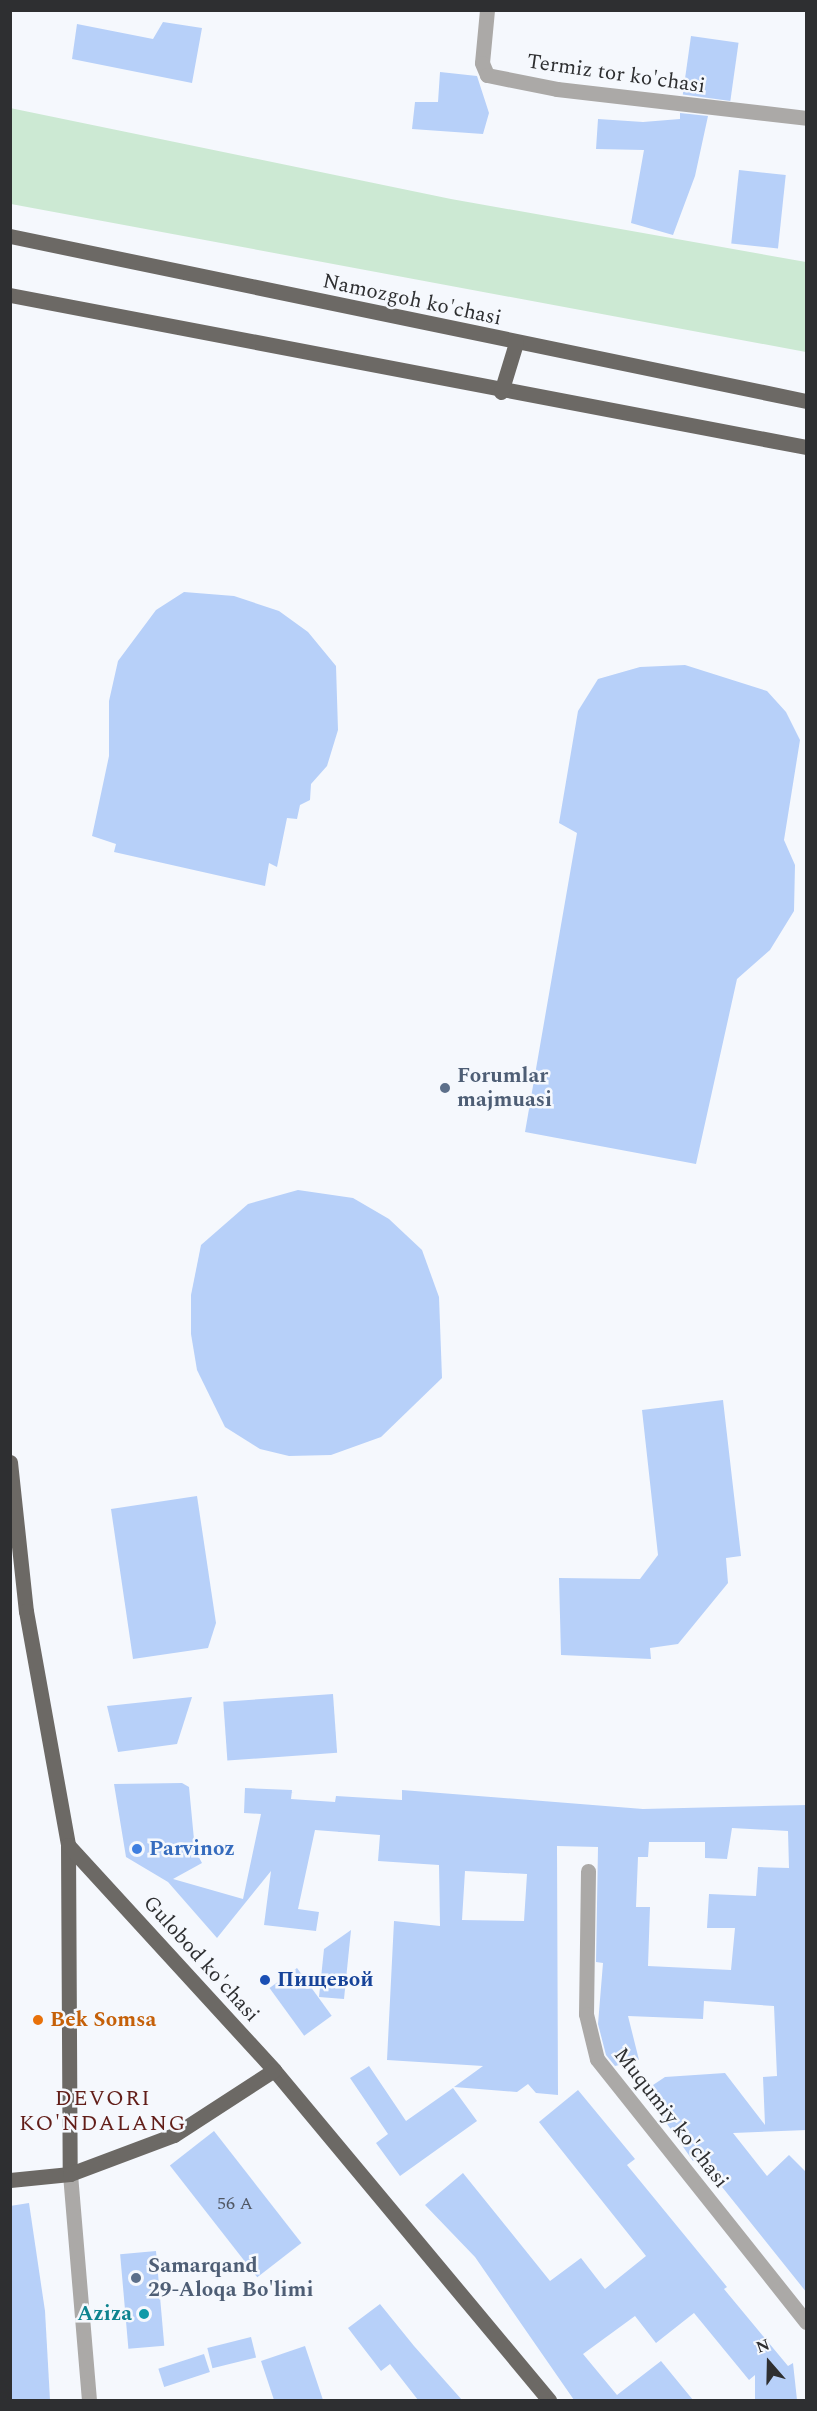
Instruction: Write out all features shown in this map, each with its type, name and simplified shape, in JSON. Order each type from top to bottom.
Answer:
[{"type":"main road","name":"Namozgoh ko'chasi","points":[[10,236],[516,343],[807,401]]},
{"type":"main road","points":[[10,295],[501,392],[807,447]]},
{"type":"main road","points":[[501,392],[516,343]]},
{"type":"main road","points":[[10,1462],[26,1611],[68,1845],[70,2174]]},
{"type":"main road","name":"Gulobod ko'chasi","points":[[68,1845],[274,2070],[549,2400]]},
{"type":"main road","points":[[10,2180],[70,2174],[174,2135],[274,2070]]},
{"type":"street","name":"Termiz tor ko'chasi","points":[[487,10],[482,63],[486,75],[557,89],[807,118]]},
{"type":"street","name":"Muqumiy ko'chasi","points":[[588,1871],[586,2014],[597,2059],[807,2322]]},
{"type":"street","points":[[70,2174],[89,2400]]},
{"type":"green space","points":[[10,108],[451,199],[806,262],[806,352],[11,204]]},
{"type":"building","points":[[163,22],[202,28],[192,83],[72,59],[77,24],[153,39]]},
{"type":"building","points":[[691,36],[739,43],[730,101],[683,94]]},
{"type":"building","points":[[440,72],[477,76],[489,113],[483,134],[412,129],[415,102],[438,102]]},
{"type":"building","points":[[680,113],[708,116],[695,176],[673,235],[631,223],[644,150],[596,149],[598,119],[643,122],[680,119]]},
{"type":"building","points":[[739,170],[786,175],[778,249],[731,244]]},
{"type":"building","points":[[184,592],[234,596],[279,611],[308,632],[336,666],[338,730],[327,766],[311,784],[310,800],[300,805],[297,819],[287,818],[277,867],[269,863],[265,886],[114,852],[116,844],[92,836],[109,756],[109,701],[118,661],[156,610]]},
{"type":"building","points":[[685,665],[767,691],[786,712],[800,740],[784,840],[795,865],[794,911],[770,950],[737,979],[696,1164],[525,1132],[577,833],[559,823],[578,711],[598,679],[640,667]]},
{"type":"building","points":[[298,1190],[353,1198],[389,1219],[422,1250],[439,1297],[442,1378],[381,1437],[331,1455],[289,1456],[260,1449],[225,1427],[197,1370],[191,1334],[191,1295],[201,1245],[248,1204]]},
{"type":"building","points":[[723,1400],[741,1556],[726,1558],[728,1583],[678,1644],[650,1648],[651,1659],[561,1655],[559,1578],[640,1579],[658,1555],[642,1410]]},
{"type":"building","points":[[197,1496],[216,1623],[208,1648],[133,1659],[111,1509]]},
{"type":"building","points":[[333,1694],[337,1753],[227,1761],[223,1702]]},
{"type":"building","points":[[192,1697],[177,1744],[118,1752],[107,1706]]},
{"type":"building","points":[[182,1783],[189,1787],[195,1850],[202,1863],[173,1879],[243,1899],[261,1814],[244,1813],[245,1788],[292,1790],[291,1799],[335,1802],[336,1796],[402,1800],[402,1790],[643,1809],[807,1805],[807,2130],[733,2133],[767,2176],[789,2155],[806,2172],[807,2293],[698,2157],[693,2161],[644,2091],[665,2077],[725,2073],[765,2125],[763,2077],[777,2076],[774,2006],[704,2001],[703,2019],[628,2016],[639,2060],[615,2066],[606,2055],[598,2024],[603,1963],[596,1962],[598,1847],[557,1846],[558,2095],[536,2093],[528,2084],[517,2092],[454,2087],[483,2066],[387,2060],[394,1921],[440,1926],[439,1865],[378,1861],[380,1835],[315,1830],[298,1909],[319,1912],[316,1931],[264,1925],[271,1871],[217,1938],[168,1882],[126,1857],[114,1784]],"holes":[[[732,1828],[788,1831],[789,1868],[758,1867],[756,1896],[709,1894],[707,1928],[735,1928],[731,1970],[648,1966],[650,1907],[636,1907],[638,1857],[648,1857],[649,1842],[705,1842],[705,1858],[727,1859]],[[465,1871],[527,1874],[524,1921],[462,1920]]]},
{"type":"building","points":[[351,1930],[344,1999],[319,1997],[324,1949]]},
{"type":"building","points":[[297,1968],[332,2016],[304,2036],[269,1988]]},
{"type":"building","points":[[369,2066],[406,2121],[453,2088],[477,2121],[400,2176],[376,2143],[388,2134],[350,2078]]},
{"type":"building","points":[[578,2090],[635,2159],[627,2165],[727,2287],[724,2289],[788,2366],[793,2363],[797,2400],[755,2400],[755,2375],[749,2380],[694,2313],[656,2343],[635,2316],[583,2354],[617,2395],[661,2361],[693,2400],[574,2400],[475,2257],[425,2205],[463,2173],[550,2281],[581,2258],[605,2289],[646,2256],[539,2122]]},
{"type":"building","points":[[214,2131],[301,2243],[257,2277],[170,2165]]},
{"type":"building","points":[[29,2203],[45,2311],[50,2400],[10,2400],[10,2206]]},
{"type":"building","name":"Aziza","points":[[156,2251],[164,2346],[128,2349],[120,2254]]},
{"type":"building","points":[[380,2304],[462,2400],[418,2400],[390,2364],[381,2371],[348,2328]]},
{"type":"building","points":[[251,2337],[256,2357],[212,2368],[207,2348]]},
{"type":"building","points":[[305,2346],[323,2400],[274,2400],[261,2361]]},
{"type":"building","points":[[204,2354],[210,2372],[164,2387],[158,2369]]},
{"type":"place","name":"Forumlar majmuasi","points":[[445,1088]]},
{"type":"place","name":"Parvinoz","points":[[137,1849]]},
{"type":"place","name":"Пищевой","points":[[265,1980]]},
{"type":"place","name":"Bek Somsa","points":[[38,2020]]},
{"type":"place","name":"Samarqand 29-Aloqa Bo'limi","points":[[136,2278]]},
{"type":"place","name":"Aziza","points":[[144,2314]]},
{"type":"district","name":"DEVORI KO'NDALANG","points":[[103,2110]]}]
